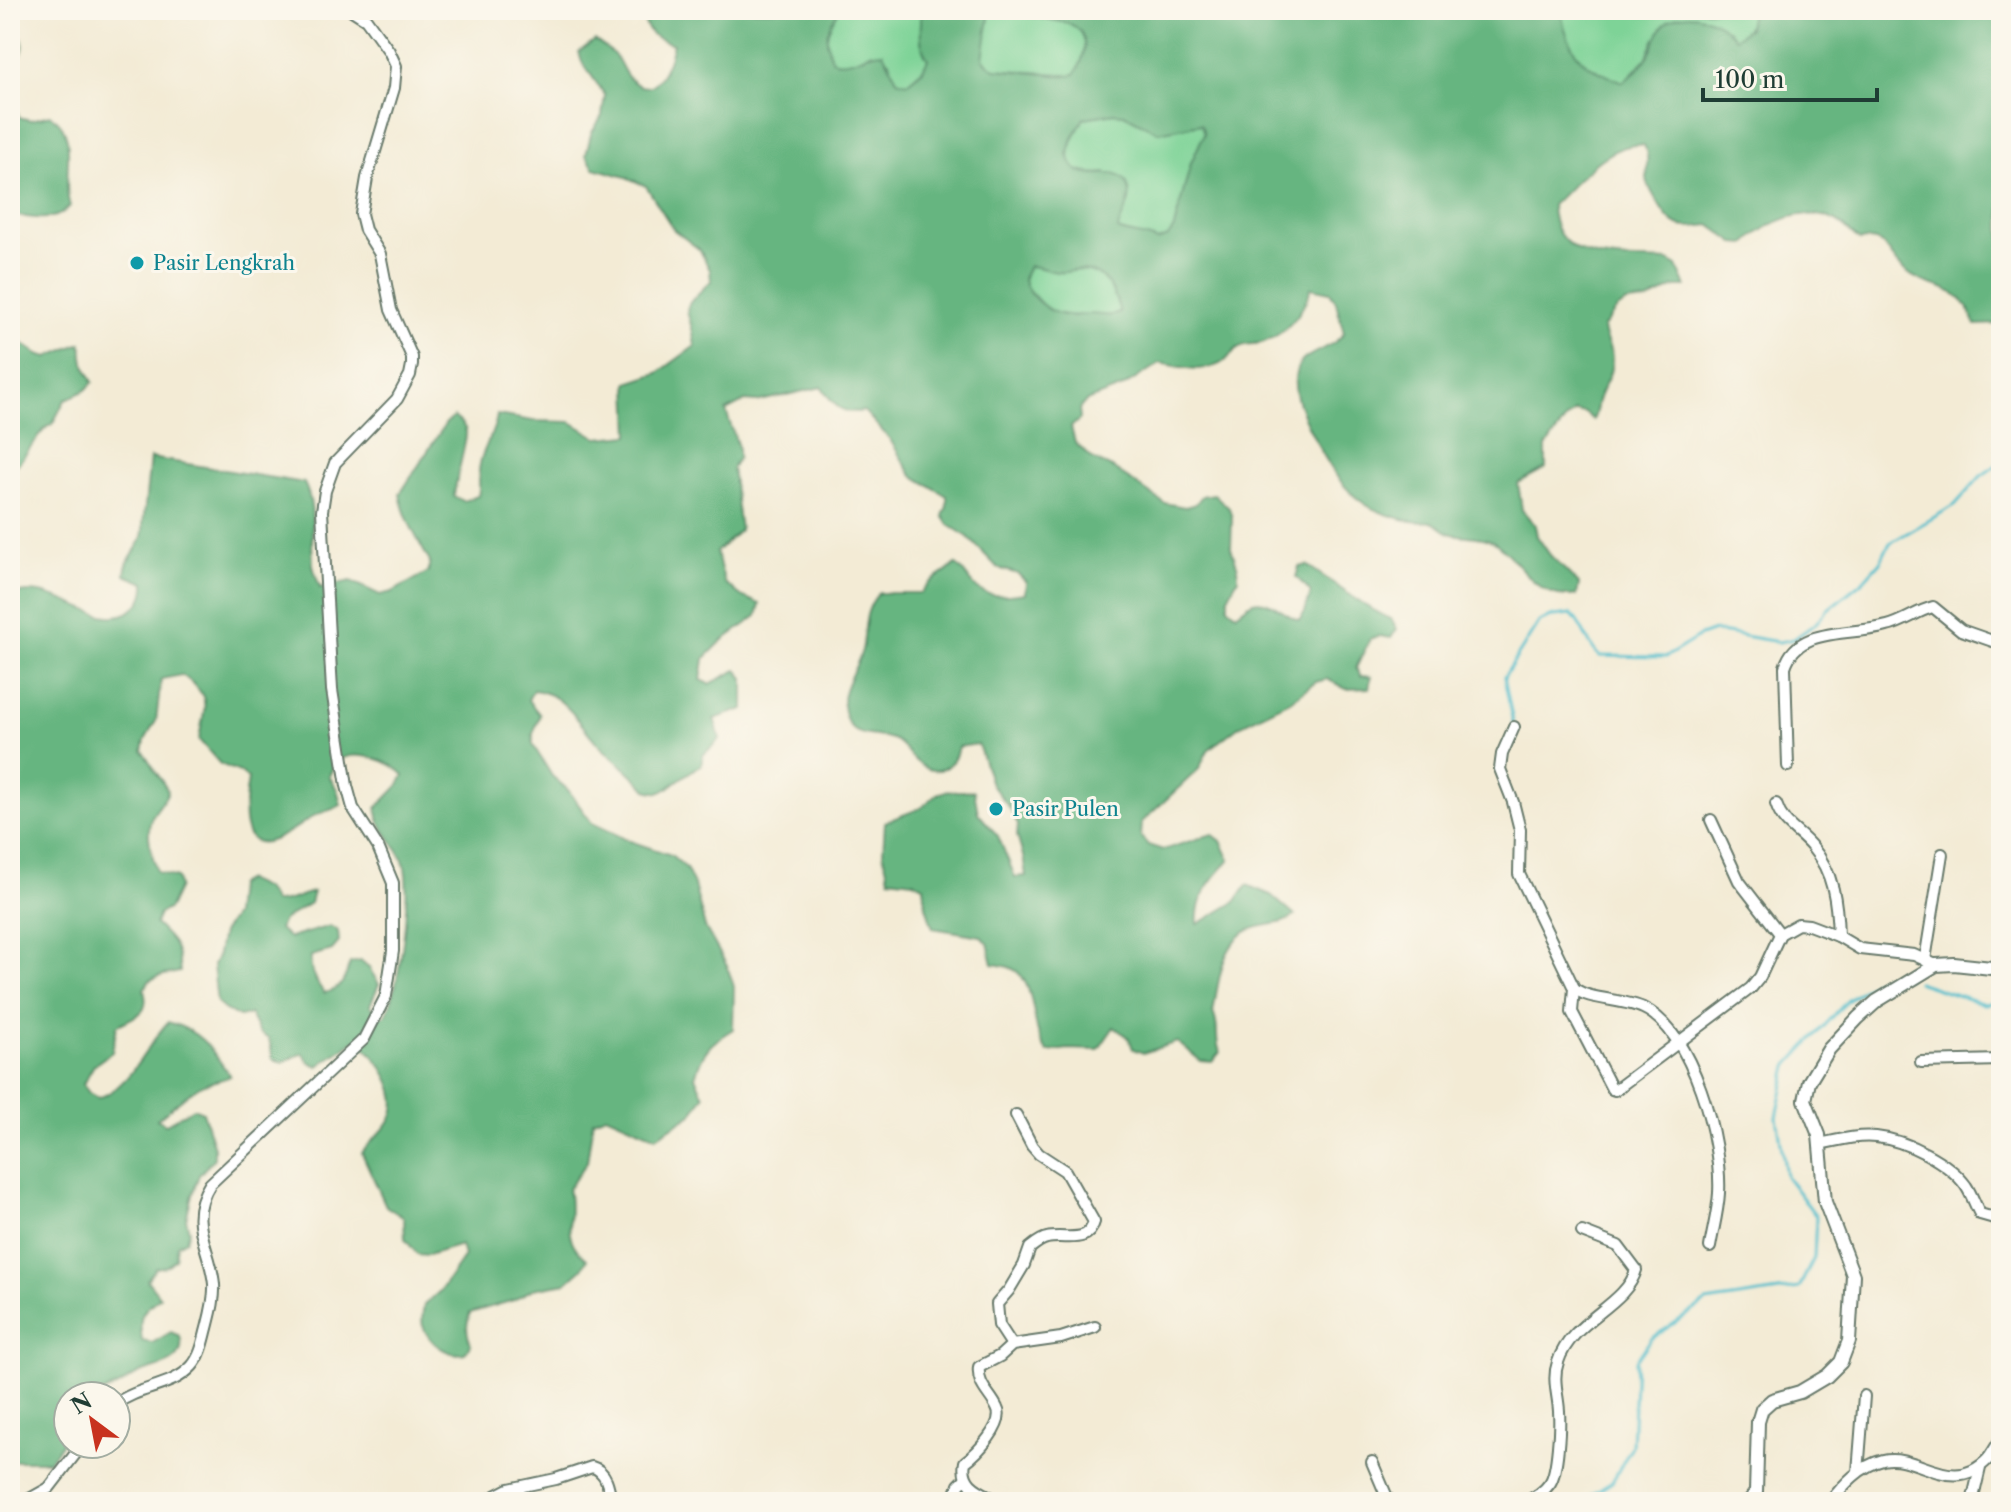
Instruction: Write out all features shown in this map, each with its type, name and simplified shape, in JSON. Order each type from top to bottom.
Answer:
[{"type":"street","points":[[132,1394],[165,1383],[183,1373],[191,1367],[200,1351],[214,1300],[214,1281],[203,1246],[199,1207],[210,1184],[364,1039],[386,996],[393,951],[393,883],[378,847],[353,808],[347,786],[332,690],[322,511],[335,463],[397,399],[410,375],[412,357],[391,310],[380,254],[365,230],[361,214],[367,178],[394,88],[396,66],[366,19],[352,10]]},
{"type":"street","points":[[1788,766],[1785,667],[1788,657],[1797,647],[1823,636],[1890,626],[1933,607],[1961,630],[2001,644]]},
{"type":"street","points":[[1514,727],[1502,754],[1500,769],[1520,830],[1519,874],[1574,988],[1580,993],[1613,998],[1644,1008],[1680,1042],[1706,1101],[1717,1160],[1719,1192],[1710,1247]]},
{"type":"street","points":[[1776,804],[1792,830],[1815,851],[1832,881],[1838,936]]},
{"type":"street","points":[[1711,820],[1739,881],[1780,934]]},
{"type":"street","points":[[1757,1499],[1760,1412],[1772,1400],[1800,1392],[1827,1376],[1841,1362],[1849,1341],[1853,1275],[1825,1202],[1820,1144],[1805,1100],[1809,1082],[1816,1067],[1851,1024],[1877,1001],[1930,965],[1942,854]]},
{"type":"street","points":[[1574,988],[1572,1012],[1615,1090],[1751,988],[1760,977],[1780,934],[1798,924],[1838,936],[1860,949],[1914,955],[1930,965],[2001,969]]},
{"type":"street","points":[[1921,1062],[2001,1060]]},
{"type":"street","points":[[1012,1345],[999,1325],[997,1304],[1024,1265],[1030,1248],[1048,1237],[1084,1236],[1092,1229],[1094,1222],[1065,1171],[1039,1154],[1016,1115]]},
{"type":"street","points":[[1820,1144],[1852,1137],[1877,1137],[1898,1142],[1950,1168],[1968,1188],[1980,1214],[2001,1220]]},
{"type":"street","points":[[1526,1502],[1547,1488],[1555,1473],[1559,1411],[1555,1379],[1562,1352],[1575,1332],[1625,1289],[1636,1272],[1618,1246],[1582,1232]]},
{"type":"street","points":[[1000,1502],[970,1486],[965,1479],[965,1462],[988,1440],[999,1416],[997,1407],[982,1385],[979,1368],[1012,1345],[1061,1338],[1095,1327]]},
{"type":"street","points":[[1858,1472],[1864,1396]]},
{"type":"street","points":[[1972,1502],[1980,1468],[2001,1439]]},
{"type":"street","points":[[1989,1458],[2001,1457]]},
{"type":"street","points":[[1830,1502],[1838,1497],[1858,1472],[1887,1459],[1941,1474],[1980,1468]]},
{"type":"street","points":[[24,1502],[49,1488],[71,1460]]},
{"type":"street","points":[[1372,1462],[1389,1502]]},
{"type":"street","points":[[484,1502],[509,1489],[592,1467],[598,1469],[608,1482],[611,1502]]},
{"type":"street","points":[[953,1502],[959,1485],[965,1479]]},
{"type":"street","points":[[436,1502],[449,1502]]},
{"type":"green space","points":[[639,10],[840,10],[827,34],[832,60],[845,61],[883,52],[897,80],[907,83],[923,70],[928,59],[921,41],[921,10],[990,10],[983,59],[995,69],[1064,76],[1075,74],[1081,63],[1084,42],[1080,30],[1064,22],[1028,16],[1023,10],[1560,10],[1568,38],[1580,57],[1597,70],[1623,82],[1646,59],[1664,25],[1685,15],[1713,21],[1735,38],[1748,29],[1751,10],[2001,10],[2001,324],[1976,325],[1969,310],[1953,293],[1915,278],[1881,244],[1860,241],[1840,223],[1824,216],[1800,215],[1776,222],[1746,244],[1735,243],[1710,225],[1678,225],[1667,217],[1649,187],[1644,145],[1630,146],[1605,156],[1552,205],[1555,225],[1564,240],[1577,250],[1594,256],[1668,261],[1677,266],[1686,287],[1675,287],[1647,301],[1626,303],[1616,310],[1603,327],[1612,364],[1593,420],[1585,413],[1575,411],[1546,447],[1546,468],[1518,483],[1522,510],[1535,525],[1537,536],[1550,555],[1579,584],[1577,595],[1563,596],[1540,586],[1490,540],[1452,534],[1431,522],[1401,519],[1370,507],[1338,478],[1306,421],[1295,384],[1301,363],[1344,333],[1336,302],[1330,292],[1311,288],[1299,313],[1280,333],[1264,342],[1238,348],[1219,365],[1194,369],[1160,363],[1123,387],[1086,401],[1079,409],[1080,419],[1071,427],[1075,443],[1094,460],[1112,468],[1164,503],[1185,507],[1196,504],[1202,496],[1214,494],[1229,508],[1232,518],[1231,548],[1238,578],[1228,597],[1228,607],[1236,614],[1259,601],[1271,604],[1299,620],[1311,592],[1296,577],[1299,567],[1307,565],[1364,605],[1392,620],[1397,629],[1391,638],[1380,636],[1370,639],[1356,668],[1361,676],[1371,677],[1369,688],[1346,689],[1327,679],[1316,682],[1290,701],[1239,726],[1208,750],[1199,769],[1142,822],[1141,837],[1148,845],[1163,850],[1212,834],[1221,841],[1230,860],[1202,897],[1198,924],[1235,902],[1247,885],[1271,895],[1295,916],[1252,929],[1242,935],[1227,953],[1213,1013],[1220,1052],[1212,1062],[1201,1061],[1177,1042],[1143,1053],[1133,1049],[1129,1038],[1114,1027],[1098,1050],[1048,1052],[1038,1033],[1030,995],[1020,974],[1011,968],[993,964],[988,943],[981,936],[933,928],[924,886],[913,881],[889,878],[883,853],[885,822],[921,808],[937,794],[946,791],[974,791],[978,813],[998,836],[1015,877],[1026,876],[1017,836],[1018,825],[991,784],[978,744],[958,747],[948,765],[931,770],[918,763],[896,741],[863,734],[847,721],[843,699],[845,689],[861,654],[871,605],[879,593],[921,593],[955,564],[978,589],[990,594],[1025,593],[1026,582],[1018,574],[998,568],[968,537],[949,525],[943,516],[947,496],[912,475],[889,438],[864,411],[838,407],[822,387],[756,402],[745,401],[726,411],[738,447],[738,458],[732,468],[740,530],[716,552],[725,583],[741,596],[760,604],[757,616],[721,642],[704,659],[701,680],[710,684],[737,670],[744,678],[744,709],[714,719],[720,739],[703,755],[701,765],[657,792],[647,790],[554,697],[533,690],[528,700],[540,715],[533,734],[533,745],[552,776],[568,790],[592,823],[630,841],[671,855],[686,868],[694,885],[705,927],[727,966],[734,987],[733,1029],[713,1043],[701,1060],[695,1077],[704,1096],[692,1114],[656,1137],[606,1115],[593,1120],[587,1162],[568,1189],[570,1235],[578,1251],[587,1259],[582,1269],[566,1283],[533,1289],[514,1300],[470,1313],[467,1328],[471,1344],[465,1353],[452,1353],[440,1347],[430,1338],[422,1321],[424,1305],[440,1291],[464,1256],[461,1245],[428,1255],[417,1254],[405,1239],[404,1218],[386,1206],[362,1153],[387,1125],[394,1110],[392,1087],[380,1065],[356,1040],[318,1066],[309,1062],[303,1053],[283,1062],[273,1059],[269,1039],[259,1033],[250,1014],[240,1017],[217,1003],[213,965],[222,933],[234,915],[237,885],[246,880],[265,889],[274,902],[313,892],[310,903],[283,920],[279,929],[289,938],[330,926],[338,931],[339,942],[332,950],[311,956],[315,980],[324,993],[330,992],[342,983],[350,963],[360,961],[369,968],[379,984],[370,1005],[380,1016],[385,1016],[400,965],[407,895],[404,863],[380,823],[377,808],[399,785],[404,775],[374,758],[355,756],[339,760],[329,776],[337,789],[341,805],[316,815],[273,840],[261,842],[253,839],[245,822],[248,779],[220,764],[199,740],[203,696],[182,675],[161,679],[156,721],[145,740],[143,751],[168,791],[151,819],[149,839],[157,872],[177,878],[179,887],[169,908],[159,914],[155,924],[174,945],[180,972],[150,980],[144,989],[146,998],[143,1010],[117,1026],[112,1052],[94,1065],[83,1084],[89,1093],[98,1098],[110,1093],[129,1075],[168,1022],[205,1042],[230,1076],[200,1086],[157,1119],[166,1124],[193,1108],[203,1112],[214,1148],[214,1158],[199,1175],[191,1198],[186,1219],[189,1230],[186,1240],[177,1245],[175,1259],[167,1266],[156,1268],[147,1280],[160,1297],[142,1315],[142,1341],[152,1343],[171,1332],[180,1336],[180,1353],[163,1366],[129,1380],[52,1380],[52,1457],[49,1461],[10,1461],[10,596],[33,592],[45,594],[110,616],[126,613],[138,605],[145,583],[125,575],[143,533],[150,458],[304,483],[310,502],[313,564],[320,588],[351,581],[380,595],[392,592],[428,572],[430,562],[408,520],[400,494],[446,423],[454,417],[466,432],[454,496],[463,501],[478,496],[480,464],[497,415],[533,421],[571,422],[598,438],[630,435],[628,383],[658,373],[695,346],[687,310],[692,300],[711,281],[710,270],[700,250],[674,230],[646,186],[594,168],[586,155],[591,134],[602,116],[605,95],[582,62],[579,52],[595,40],[613,54],[627,76],[646,87],[659,78],[673,44],[659,39],[647,29]],"holes":[[[1124,114],[1158,132],[1201,124],[1204,134],[1191,163],[1174,228],[1168,237],[1158,241],[1118,230],[1130,194],[1125,180],[1111,174],[1085,173],[1078,170],[1069,157],[1071,142],[1084,118]],[[1029,266],[1056,272],[1080,270],[1097,274],[1112,290],[1120,313],[1070,316],[1048,309],[1030,292],[1023,278]]]},
{"type":"green space","points":[[840,10],[921,10],[921,41],[928,59],[923,69],[907,83],[897,80],[889,61],[872,52],[842,64],[832,60],[827,34]]},
{"type":"green space","points":[[990,10],[1023,10],[1028,16],[1058,21],[1080,30],[1084,42],[1083,56],[1075,75],[995,69],[982,58]]},
{"type":"green space","points":[[1560,10],[1751,10],[1751,15],[1748,27],[1735,39],[1728,29],[1655,38],[1646,59],[1623,82],[1596,70],[1579,57],[1568,38]]},
{"type":"green space","points":[[16,31],[23,49],[10,64],[10,33]]},
{"type":"green space","points":[[10,104],[16,108],[19,117],[30,120],[50,115],[60,123],[65,133],[70,206],[58,215],[46,218],[18,216],[10,199]]},
{"type":"green space","points":[[1124,114],[1158,132],[1201,124],[1204,134],[1191,163],[1174,228],[1168,237],[1158,241],[1117,230],[1129,201],[1107,173],[1079,171],[1069,159],[1073,141],[1084,118]]},
{"type":"green space","points":[[1029,266],[1056,272],[1080,270],[1096,274],[1112,290],[1120,313],[1086,316],[1048,310],[1025,284],[1024,277]]},
{"type":"green space","points":[[10,335],[38,354],[48,357],[81,343],[84,363],[93,382],[86,390],[65,400],[53,423],[10,470]]},
{"type":"waterway","points":[[1513,723],[1504,677],[1539,622],[1571,614],[1600,656],[1666,657],[1714,631],[1779,642],[1794,639],[1863,581],[1880,562],[1890,543],[1955,505],[1981,476],[2001,462]]},
{"type":"waterway","points":[[1581,1502],[1612,1482],[1632,1446],[1636,1361],[1651,1339],[1706,1302],[1799,1288],[1814,1258],[1816,1216],[1786,1176],[1777,1117],[1788,1066],[1847,1001],[1878,979],[1896,974],[1906,978]]},
{"type":"waterway","points":[[1917,982],[1984,1004],[2001,1001]]},
{"type":"place","name":"Pasir Lengkrah","points":[[137,263]]},
{"type":"place","name":"Pasir Pulen","points":[[996,809]]}]
